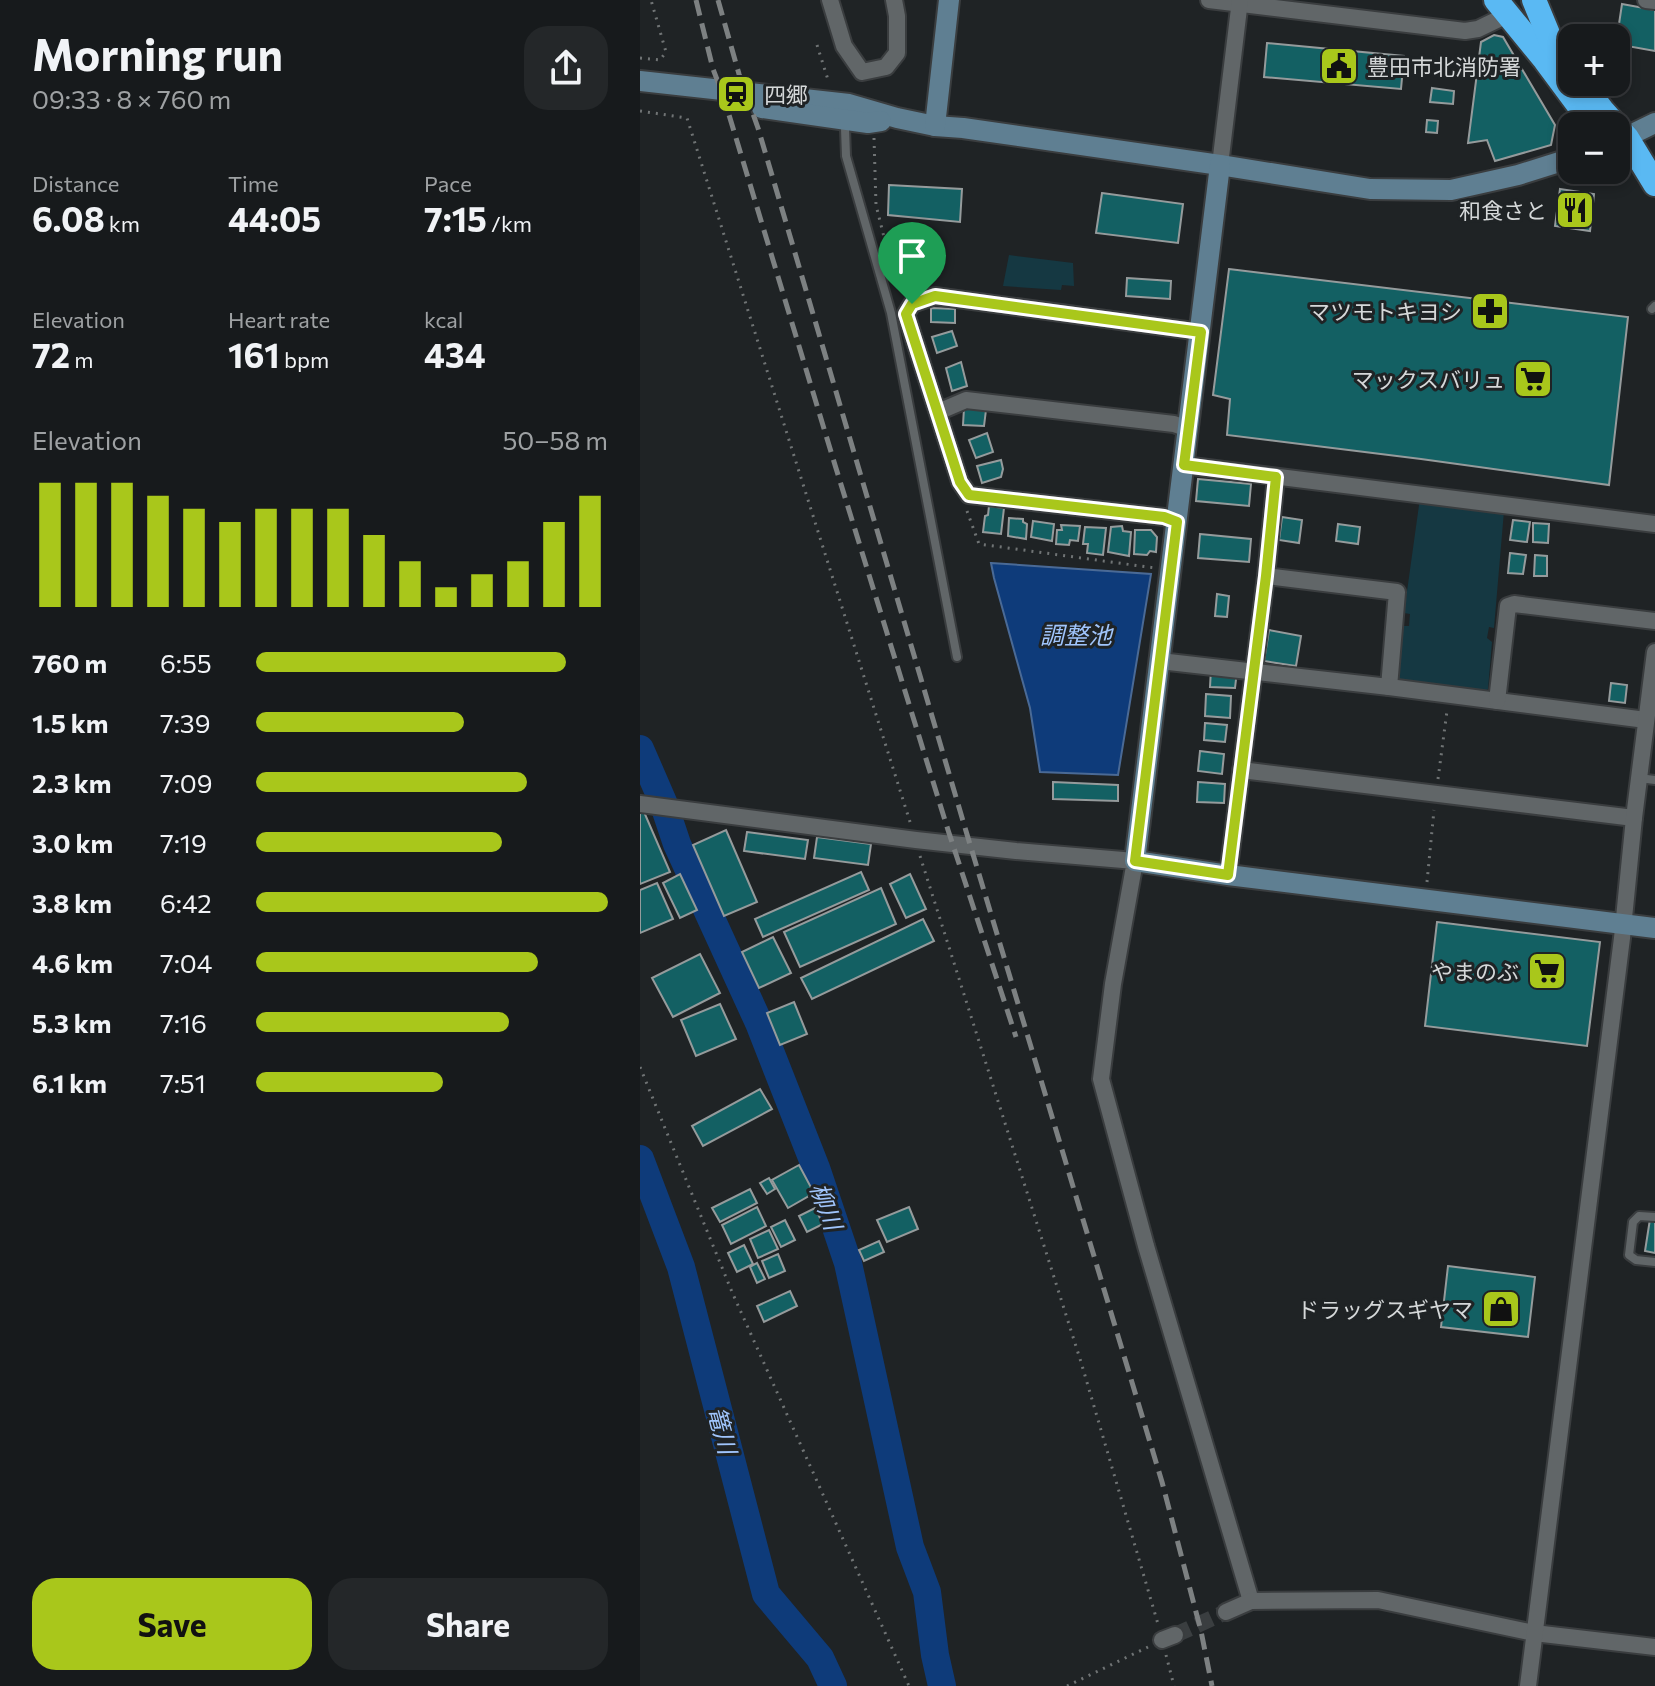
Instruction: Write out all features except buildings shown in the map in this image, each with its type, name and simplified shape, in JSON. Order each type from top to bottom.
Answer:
[{"type":"highway","points":[[1538,3],[1551,41],[1558,50]]},
{"type":"highway","points":[[1501,8],[1584,112]]},
{"type":"highway","points":[[1630,155],[1655,184]]},
{"type":"highway","points":[[1630,160],[1655,203]]},
{"type":"street","points":[[830,0],[844,46],[862,72],[886,67],[897,53],[894,0]]},
{"type":"street","points":[[935,126],[949,0]]},
{"type":"street","points":[[1209,0],[1320,6],[1465,31],[1478,29],[1501,8]]},
{"type":"street","points":[[1646,0],[1655,1]]},
{"type":"street","points":[[1239,2],[1135,861],[1113,984],[1101,1079],[1146,1246],[1251,1601]]},
{"type":"street","points":[[640,81],[849,104],[935,126],[1370,189],[1451,190],[1558,162]]},
{"type":"street","points":[[640,93],[868,123],[897,118]]},
{"type":"street","points":[[1630,137],[1655,123]]},
{"type":"street","points":[[1177,522],[1164,517],[969,495],[960,482],[906,314],[912,304],[935,296],[1201,332]]},
{"type":"street","points":[[938,412],[966,400],[1174,424],[1188,429]]},
{"type":"street","points":[[1184,465],[1655,524]]},
{"type":"street","points":[[1228,875],[1276,477]]},
{"type":"street","points":[[1266,576],[1397,592],[1389,687]]},
{"type":"street","points":[[1497,701],[1508,606],[1514,604],[1655,621]]},
{"type":"street","points":[[1528,1686],[1624,924],[1634,818],[1647,779],[1646,720],[1655,652]]},
{"type":"street","points":[[1160,661],[1646,720]]},
{"type":"street","points":[[1241,770],[1634,818]]},
{"type":"street","points":[[643,804],[916,840],[1135,861],[1655,928]]},
{"type":"street","points":[[1226,1612],[1251,1601],[1378,1600],[1534,1633],[1655,1647]]},
{"type":"lane","points":[[847,119],[846,156],[891,313],[957,657]]},
{"type":"lane","points":[[1655,1217],[1639,1216],[1633,1222],[1629,1255],[1636,1260],[1655,1262]]},
{"type":"path","points":[[640,58],[660,60],[666,52],[651,0]]},
{"type":"path","points":[[817,45],[830,85]]},
{"type":"path","points":[[640,111],[687,118],[1168,1642],[1174,1686]]},
{"type":"path","points":[[874,130],[876,205],[890,263]]},
{"type":"path","points":[[969,495],[963,499],[979,544],[1158,568]]},
{"type":"path","points":[[640,1067],[732,1292],[909,1686]]},
{"type":"path","points":[[1067,1686],[1168,1642]]},
{"type":"shaded area","points":[[1009,255],[1073,263],[1074,286],[1062,285],[1061,290],[1003,286]]},
{"type":"shaded area","points":[[1420,498],[1504,511],[1494,628],[1489,627],[1487,638],[1492,642],[1488,689],[1484,691],[1401,684],[1395,676],[1402,626],[1409,626],[1410,614],[1404,613]]},
{"type":"water","name":"調整池","points":[[991,563],[1151,574],[1118,775],[1040,772],[1030,708]]},
{"type":"waterway","name":"柳川","points":[[640,749],[677,844],[759,1023],[816,1168],[848,1263],[910,1547],[927,1592],[942,1686]]},
{"type":"waterway","name":"篭川","points":[[640,1159],[681,1267],[766,1594],[820,1658],[833,1686]]},
{"type":"tunnel","points":[[1175,1635],[1226,1612]]},
{"type":"railway","points":[[696,0],[713,69],[835,465],[1016,1037]]},
{"type":"railway","points":[[718,0],[1162,1482],[1201,1631],[1212,1686]]},
{"type":"place","name":"豊田市北消防署","points":[[1339,66]]},
{"type":"place","name":"四郷","points":[[736,94]]},
{"type":"place","name":"和食さと","points":[[1575,210]]},
{"type":"place","name":"マツモトキヨシ","points":[[1490,311]]},
{"type":"place","name":"マックスバリュ","points":[[1533,379]]},
{"type":"place","name":"やまのぶ","points":[[1547,971]]},
{"type":"place","name":"ドラッグスギヤマ","points":[[1501,1309]]},
{"type":"route","points":[[935,296],[1201,332],[1184,465],[1276,477],[1228,875],[1135,861],[1177,522],[1164,517],[969,495],[960,482],[906,314],[912,304],[935,296]]}]
